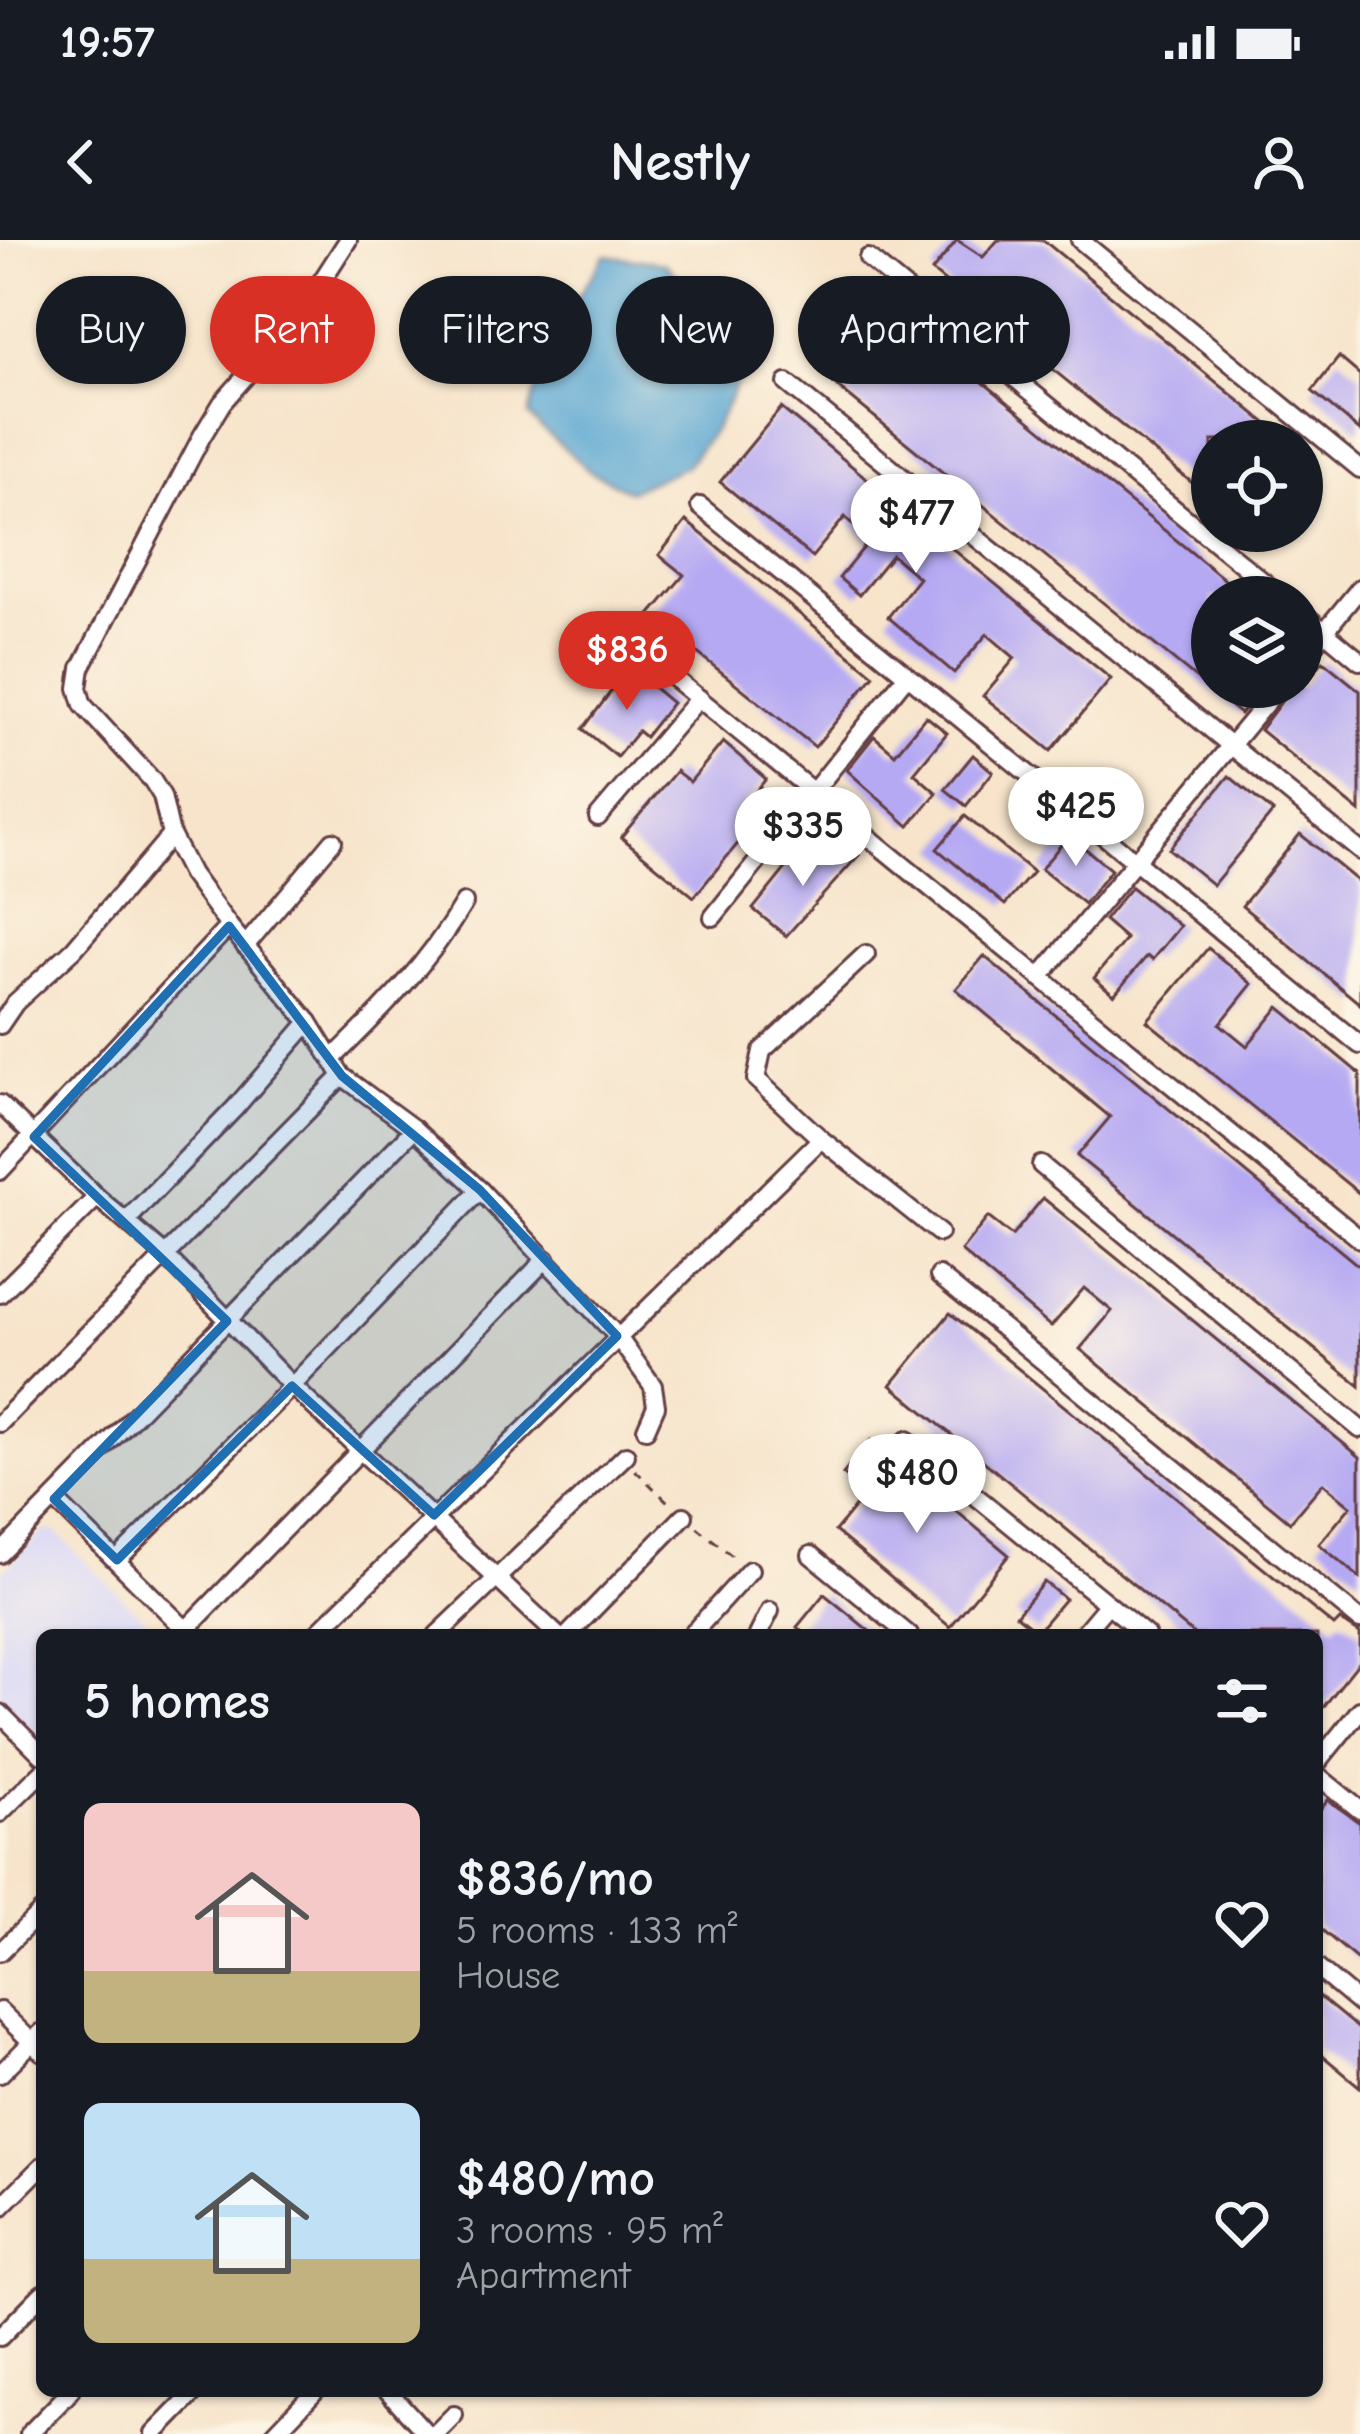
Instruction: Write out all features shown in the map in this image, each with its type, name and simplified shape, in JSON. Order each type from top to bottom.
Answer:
[{"type":"street","points":[[348,240],[302,313],[222,403],[81,668],[78,688],[83,705],[152,779],[162,796],[171,835],[191,874],[309,1022],[342,1076],[414,1129],[480,1190],[617,1336],[653,1386],[656,1406],[646,1430]]},
{"type":"street","points":[[1080,240],[1360,469]]},
{"type":"street","points":[[868,258],[1256,576]]},
{"type":"street","points":[[787,383],[1360,851]]},
{"type":"street","points":[[700,506],[1360,1046]]},
{"type":"street","points":[[1360,588],[1324,631],[1360,661]]},
{"type":"street","points":[[632,643],[1360,1239]]},
{"type":"street","points":[[713,917],[907,675]]},
{"type":"street","points":[[598,817],[699,698]]},
{"type":"street","points":[[1040,977],[1262,708]]},
{"type":"street","points":[[0,1025],[15,1003],[74,950],[171,835]]},
{"type":"street","points":[[245,946],[333,841]]},
{"type":"street","points":[[332,1059],[408,984],[464,903]]},
{"type":"street","points":[[0,1171],[229,926]]},
{"type":"street","points":[[866,955],[761,1051],[756,1078],[821,1138],[940,1233]]},
{"type":"street","points":[[127,1220],[235,1108],[309,1022]]},
{"type":"street","points":[[0,1423],[342,1076]]},
{"type":"street","points":[[0,1104],[164,1254],[226,1322],[551,1629]]},
{"type":"street","points":[[0,1554],[414,1129]]},
{"type":"street","points":[[321,1629],[821,1138]]},
{"type":"street","points":[[1042,1165],[1360,1429]]},
{"type":"street","points":[[117,1560],[480,1190]]},
{"type":"street","points":[[0,1294],[98,1197]]},
{"type":"street","points":[[189,1629],[546,1259]]},
{"type":"street","points":[[939,1276],[1360,1620]]},
{"type":"street","points":[[907,1440],[1139,1629]]},
{"type":"street","points":[[442,1629],[626,1455]]},
{"type":"street","points":[[55,1499],[181,1629]]},
{"type":"street","points":[[574,1629],[684,1516]]},
{"type":"street","points":[[811,1555],[902,1629]]},
{"type":"street","points":[[696,1629],[750,1570]]},
{"type":"street","points":[[1087,1629],[1108,1604]]},
{"type":"street","points":[[761,1629],[770,1611]]},
{"type":"street","points":[[1323,1756],[1360,1710]]},
{"type":"street","points":[[0,1714],[36,1749]]},
{"type":"street","points":[[0,1814],[36,1778]]},
{"type":"street","points":[[1323,1780],[1360,1810]]},
{"type":"street","points":[[0,1952],[36,1916]]},
{"type":"street","points":[[1323,1973],[1360,2004]]},
{"type":"street","points":[[0,2011],[36,2040]]},
{"type":"street","points":[[0,2074],[36,2044]]},
{"type":"street","points":[[0,2208],[36,2171]]},
{"type":"street","points":[[0,2337],[36,2300]]},
{"type":"street","points":[[29,2434],[65,2397]]},
{"type":"street","points":[[154,2434],[190,2397]]},
{"type":"street","points":[[274,2434],[309,2397]]},
{"type":"street","points":[[394,2397],[431,2434],[454,2416]]},
{"type":"highlighted area","points":[[229,926],[342,1076],[480,1190],[617,1336],[434,1515],[292,1386],[117,1560],[54,1499],[227,1321],[34,1137]]},
{"type":"shaded area","points":[[44,1531],[54,1531],[155,1629],[36,1629],[36,1734],[0,1697],[0,1574]]},
{"type":"water","points":[[605,255],[665,263],[676,276],[616,276],[616,384],[737,384],[716,427],[686,466],[629,491],[590,471],[528,416],[537,384],[592,384],[591,276]]},
{"type":"building","points":[[957,240],[983,257],[998,240],[1043,240],[1262,420],[1191,420],[1191,482],[1070,383],[1070,276],[938,276],[932,271]]},
{"type":"building","points":[[1339,357],[1360,375],[1360,431],[1312,391]]},
{"type":"building","points":[[834,384],[985,384],[1220,576],[1191,576],[1191,674]]},
{"type":"building","points":[[781,408],[1111,679],[1051,751],[983,696],[1015,658],[987,634],[954,673],[888,617],[919,578],[892,555],[859,595],[839,578],[869,541],[845,517],[812,557],[720,482]]},
{"type":"building","points":[[686,521],[874,675],[815,747],[650,615],[684,575],[659,555]]},
{"type":"building","points":[[1323,661],[1360,691],[1360,812],[1260,730],[1276,708],[1323,708]]},
{"type":"building","points":[[629,667],[672,703],[645,737],[638,731],[617,757],[583,729]]},
{"type":"building","points":[[926,716],[947,733],[914,773],[937,793],[909,826],[847,770],[874,736],[895,754]]},
{"type":"building","points":[[723,742],[766,779],[734,818],[749,830],[694,897],[621,837],[676,771],[690,782]]},
{"type":"building","points":[[973,755],[993,772],[966,806],[945,789]]},
{"type":"building","points":[[1229,776],[1273,812],[1213,885],[1169,849]]},
{"type":"building","points":[[965,816],[1033,872],[1005,905],[937,849]]},
{"type":"building","points":[[1300,834],[1360,883],[1360,1004],[1242,906]]},
{"type":"building","points":[[1069,835],[1111,870],[1084,904],[1041,869]]},
{"type":"building","points":[[839,838],[859,855],[786,936],[753,909],[790,863],[807,877]]},
{"type":"building","points":[[1131,887],[1180,926],[1114,995],[1094,978],[1126,939],[1104,920]]},
{"type":"building","points":[[1208,948],[1252,984],[1220,1024],[1247,1046],[1279,1007],[1360,1074],[1360,1194],[1147,1021]]},
{"type":"building","points":[[984,956],[1360,1267],[1360,1386],[1077,1156],[1110,1117],[956,989]]},
{"type":"building","points":[[1043,1198],[1360,1457],[1360,1578],[1319,1544],[1351,1506],[1323,1483],[1290,1522],[1080,1349],[1112,1311],[1084,1288],[1051,1327],[961,1251],[988,1217],[1012,1236]]},
{"type":"building","points":[[950,1313],[1334,1626],[1340,1620],[1360,1633],[1360,1661],[1323,1707],[1323,1629],[1188,1629],[891,1385]]},
{"type":"building","points":[[871,1440],[1009,1555],[950,1627],[835,1531],[866,1493],[843,1474]]},
{"type":"building","points":[[1044,1582],[1065,1599],[1040,1629],[1016,1615]]},
{"type":"building","points":[[824,1594],[867,1629],[799,1629]]},
{"type":"building","points":[[1328,1800],[1360,1823],[1360,1962],[1323,1931],[1323,1806]]},
{"type":"building","points":[[1323,2000],[1360,2030],[1360,2087],[1323,2056]]}]
